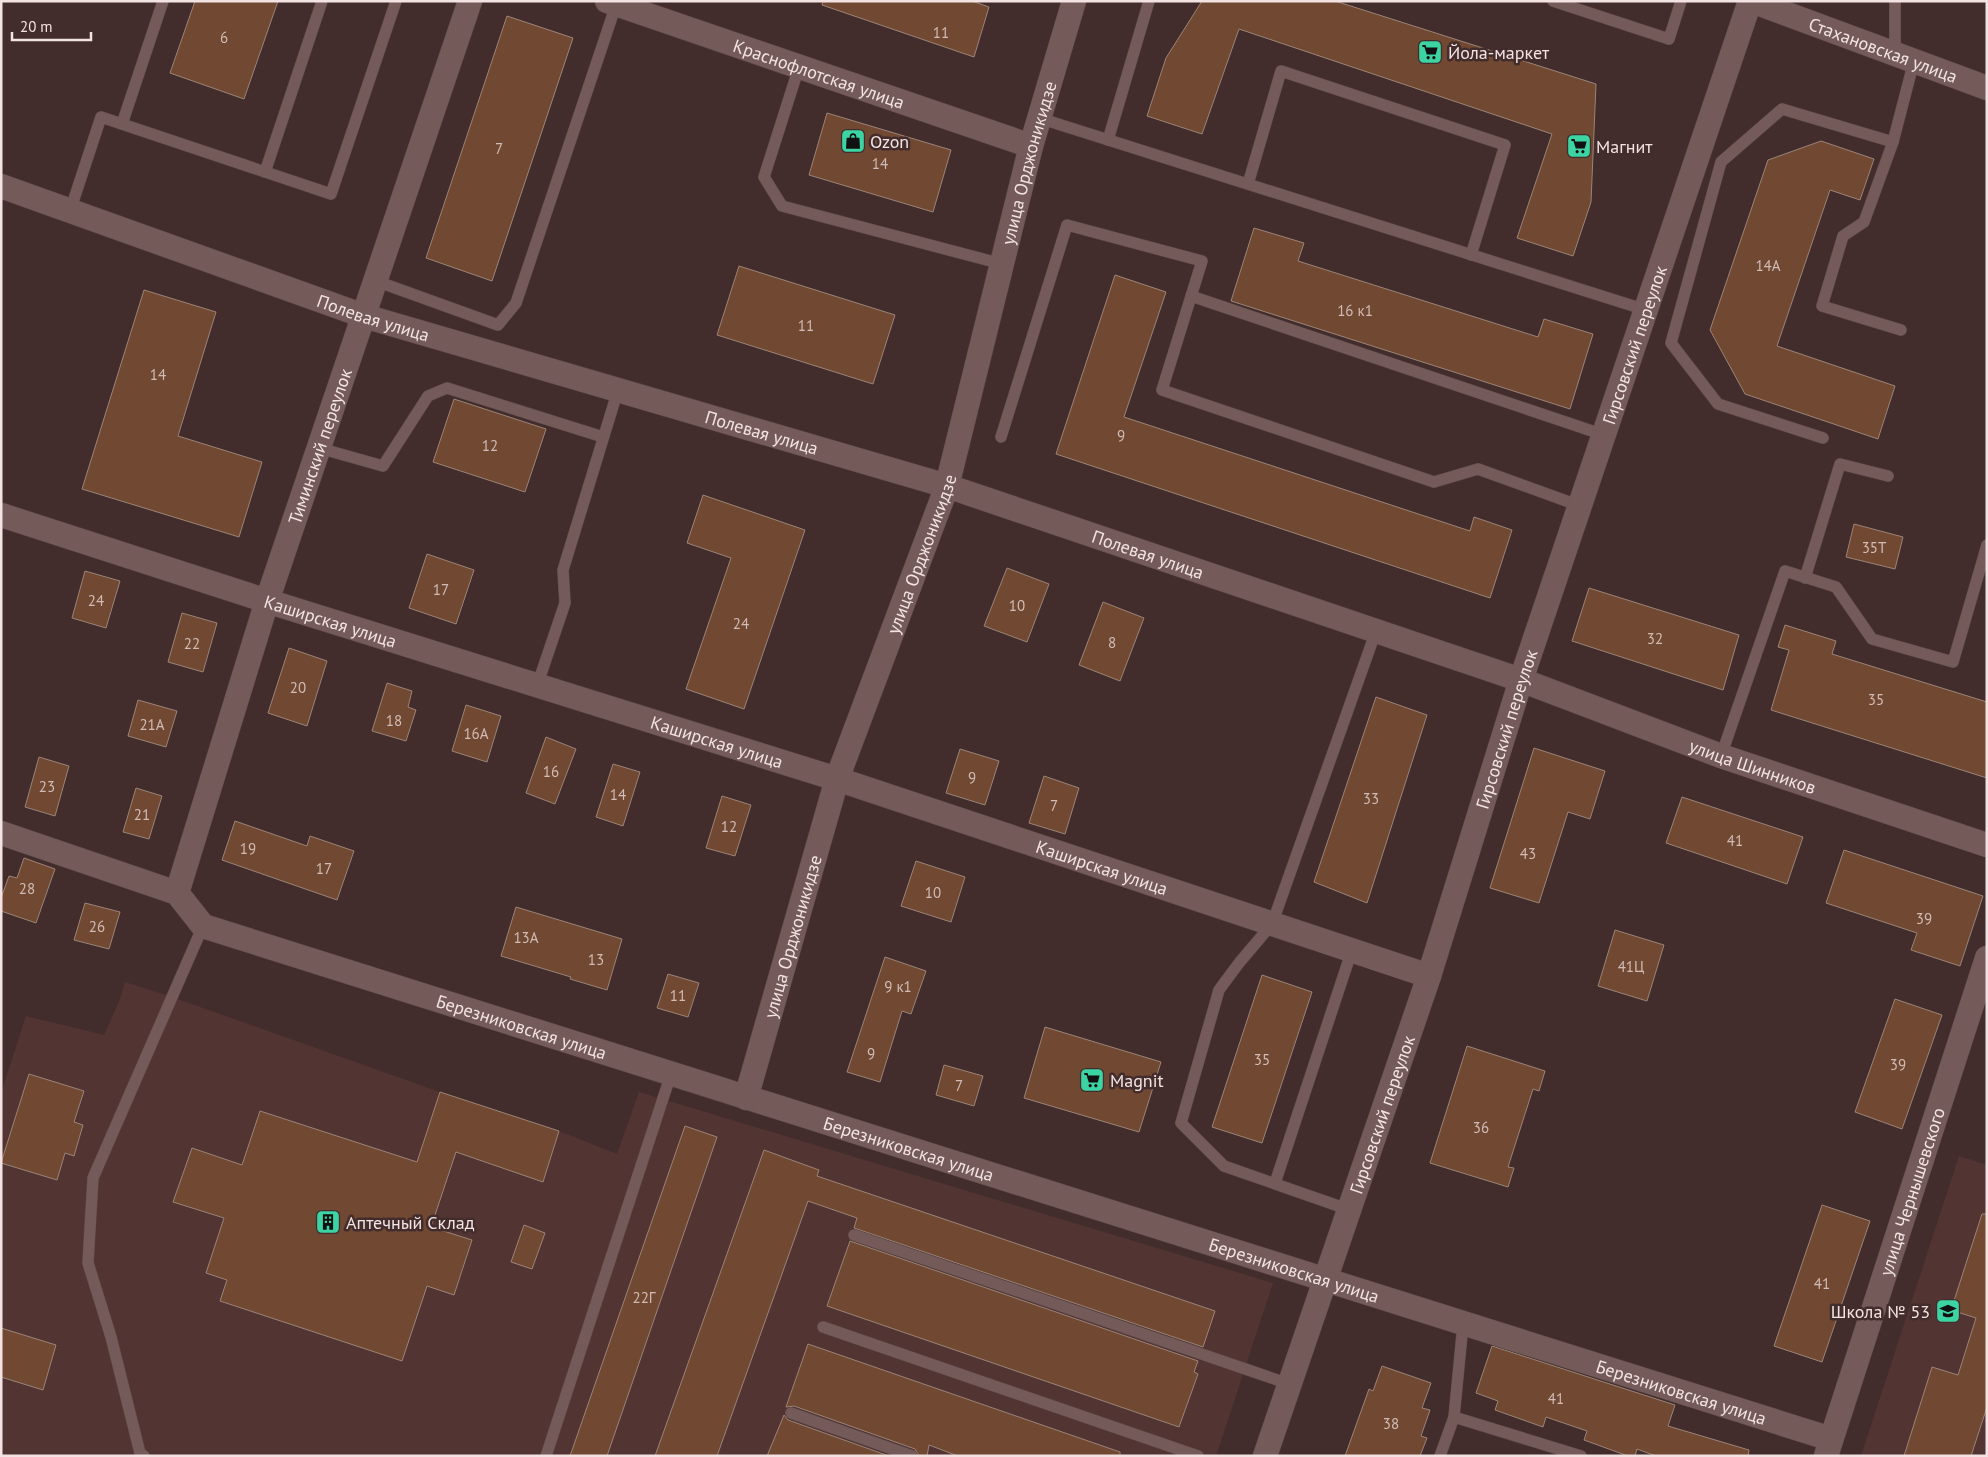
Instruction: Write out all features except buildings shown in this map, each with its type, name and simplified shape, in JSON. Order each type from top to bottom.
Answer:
[{"type":"street","name":"Тиминский переулок","points":[[177,893],[267,601],[470,1]]},
{"type":"street","name":"улица Орджоникидзе","points":[[746,1098],[838,779],[947,486],[1031,146],[1074,1]]},
{"type":"street","name":"Краснофлотская улица","points":[[611,3],[1031,146]]},
{"type":"street","name":"Стахановская улица","points":[[1759,3],[1987,88]]},
{"type":"street","name":"Гирсовский переулок","points":[[1264,1456],[1430,976],[1521,680],[1646,310],[1759,3]]},
{"type":"street","name":"Полевая улица","points":[[1,186],[364,316],[947,486],[1521,680]]},
{"type":"street","name":"Каширская улица","points":[[1,516],[838,779],[1430,976]]},
{"type":"street","name":"улица Шинников","points":[[1521,680],[1721,756],[1987,845]]},
{"type":"street","points":[[1,833],[177,893],[203,926]]},
{"type":"street","name":"Березниковская улица","points":[[203,926],[1326,1280],[1463,1324],[1829,1448]]},
{"type":"street","name":"улица Чернышевского","points":[[1829,1448],[1987,958]]},
{"type":"lane","points":[[122,124],[163,1]]},
{"type":"lane","points":[[265,172],[322,1]]},
{"type":"lane","points":[[70,211],[101,117],[331,194],[396,1]]},
{"type":"lane","points":[[1108,140],[1149,1]]},
{"type":"lane","points":[[1553,1],[1669,39],[1681,1]]},
{"type":"lane","points":[[1895,1],[1905,58],[1893,142],[1864,222],[1843,236],[1822,306],[1901,330]]},
{"type":"lane","points":[[376,280],[498,325],[516,303],[611,3]]},
{"type":"lane","points":[[799,67],[764,177],[782,206],[1002,264]]},
{"type":"lane","points":[[1248,184],[1281,71],[1504,146],[1471,255]]},
{"type":"lane","points":[[1823,438],[1718,404],[1672,343],[1721,162],[1782,109],[1893,142]]},
{"type":"lane","points":[[1039,118],[1646,310]]},
{"type":"lane","points":[[1001,437],[1068,225],[1202,261],[1162,390],[1434,482],[1478,469],[1580,506]]},
{"type":"lane","points":[[1191,296],[1604,435]]},
{"type":"lane","points":[[319,448],[383,466],[428,396],[447,388],[603,437]]},
{"type":"lane","points":[[538,686],[565,603],[562,570],[618,390]]},
{"type":"lane","points":[[1805,578],[1840,464],[1888,476]]},
{"type":"lane","points":[[1721,756],[1785,571],[1836,587],[1872,639],[1953,662],[1987,545]]},
{"type":"lane","points":[[1350,1210],[1224,1166],[1180,1123],[1219,990],[1272,924],[1376,631]]},
{"type":"lane","points":[[144,1456],[140,1453],[111,1336],[88,1263],[93,1178],[203,926]]},
{"type":"lane","points":[[1275,1183],[1352,950]]},
{"type":"lane","points":[[546,1456],[672,1074]]},
{"type":"lane","points":[[854,1235],[1290,1384]]},
{"type":"lane","points":[[1440,1456],[1454,1417],[1463,1324]]},
{"type":"lane","points":[[822,1327],[1198,1456]]},
{"type":"lane","points":[[791,1413],[912,1456]]},
{"type":"lane","points":[[1454,1417],[1581,1456]]},
{"type":"shaded area","points":[[125,982],[440,1092],[559,1131],[617,1154],[639,1092],[1273,1283],[1216,1456],[1,1456],[1,1093],[26,1016],[104,1035],[120,999]]},
{"type":"shaded area","name":"Школа № 53","points":[[1959,1156],[1987,1165],[1987,1456],[1861,1456]]},
{"type":"place","name":"Йола-маркет","points":[[1430,52]]},
{"type":"place","name":"Ozon","points":[[853,141]]},
{"type":"place","name":"Магнит","points":[[1579,146]]},
{"type":"place","name":"Magnit","points":[[1092,1080]]},
{"type":"place","name":"Аптечный Склад","points":[[328,1222]]},
{"type":"place","name":"Школа № 53","points":[[1948,1311]]}]
